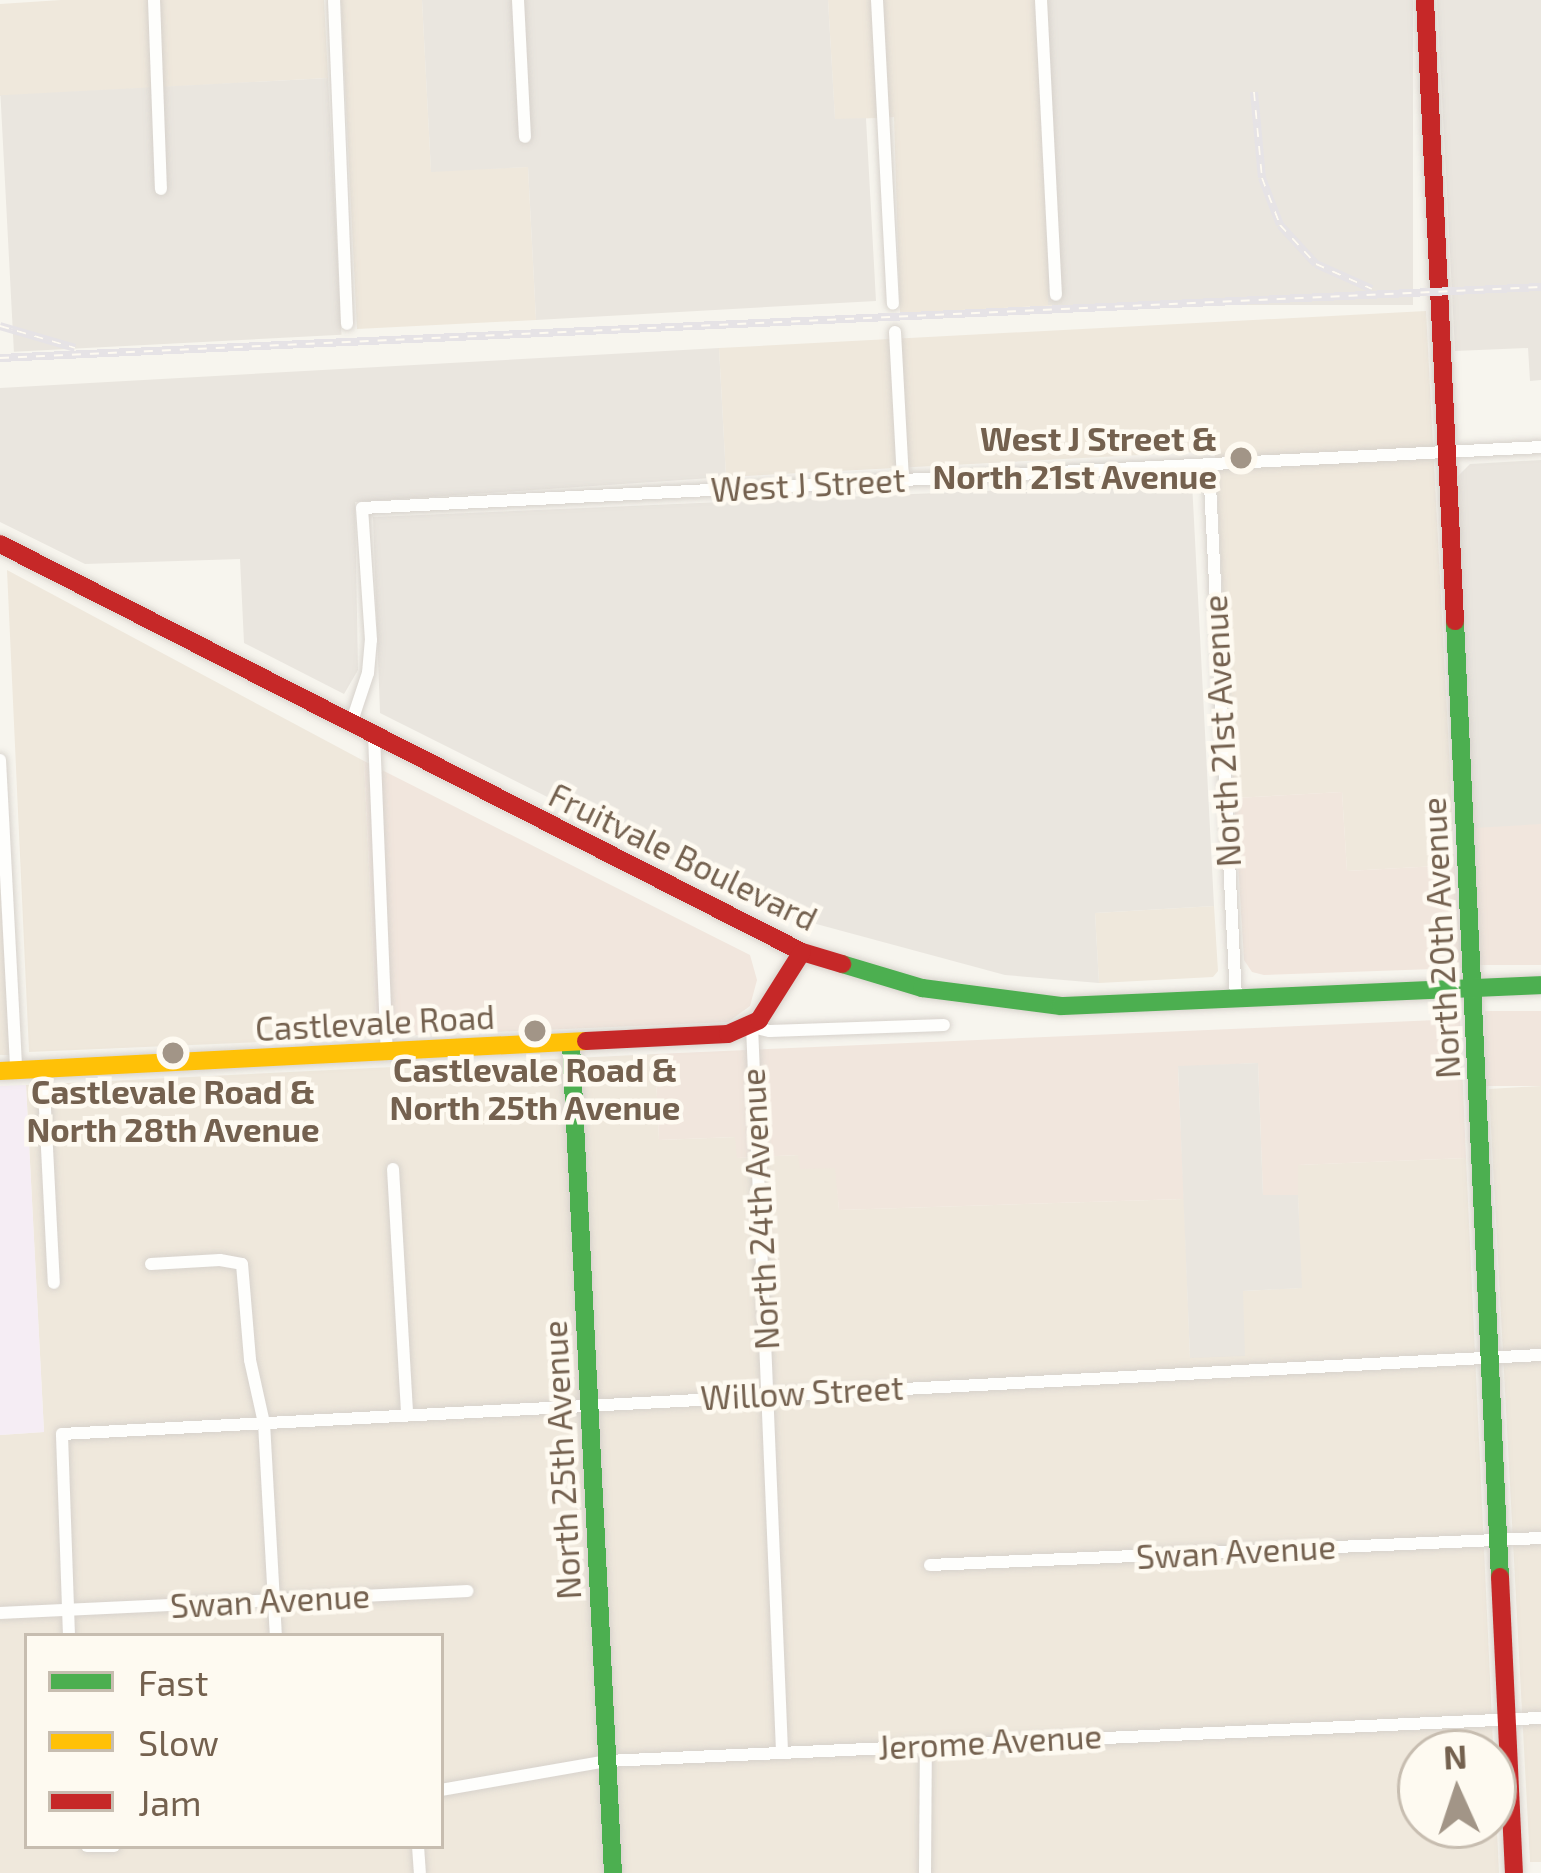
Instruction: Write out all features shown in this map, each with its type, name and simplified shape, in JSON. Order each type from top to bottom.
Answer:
[{"type":"street","points":[[154,0],[161,189]]},
{"type":"street","points":[[334,0],[347,324]]},
{"type":"street","points":[[518,0],[525,137]]},
{"type":"street","points":[[877,0],[893,304]]},
{"type":"street","points":[[1041,0],[1056,295]]},
{"type":"street","name":"North 20th Avenue","points":[[1425,0],[1514,1873]]},
{"type":"street","points":[[895,332],[903,480]]},
{"type":"street","name":"West J Street","points":[[351,724],[368,673],[370,640],[362,508],[1541,447]]},
{"type":"street","name":"North 21st Avenue","points":[[1209,465],[1236,998]]},
{"type":"street","name":"Fruitvale Boulevard","points":[[0,544],[802,952],[922,988],[1060,1006],[1541,985]]},
{"type":"street","points":[[374,735],[387,1052]]},
{"type":"street","points":[[0,760],[8,1071]]},
{"type":"street","points":[[752,1027],[802,952]]},
{"type":"street","name":"Castlevale Road","points":[[8,1071],[571,1044],[728,1034],[752,1027],[770,1031],[944,1025]]},
{"type":"street","name":"North 24th Avenue","points":[[752,1027],[782,1751]]},
{"type":"street","name":"North 25th Avenue","points":[[571,1044],[613,1873]]},
{"type":"street","points":[[43,1069],[54,1283]]},
{"type":"street","points":[[393,1169],[407,1412]]},
{"type":"street","points":[[151,1264],[220,1260],[242,1264],[250,1360],[264,1423],[276,1633]]},
{"type":"street","name":"Willow Street","points":[[68,1612],[62,1434],[1541,1354]]},
{"type":"street","name":"Swan Avenue","points":[[930,1565],[1541,1538]]},
{"type":"street","name":"Swan Avenue","points":[[0,1613],[467,1591]]},
{"type":"street","points":[[68,1612],[69,1633]]},
{"type":"street","name":"Jerome Avenue","points":[[444,1789],[607,1761],[1541,1718]]},
{"type":"street","points":[[926,1745],[926,1873]]},
{"type":"shaded area","points":[[324,0],[328,78],[0,96],[0,4]]},
{"type":"shaded area","points":[[341,0],[422,0],[431,171],[528,167],[536,320],[357,329]]},
{"type":"shaded area","points":[[422,0],[828,0],[835,119],[866,118],[876,301],[536,320],[528,167],[431,172]]},
{"type":"shaded area","points":[[828,0],[1048,0],[1064,305],[900,313],[894,117],[835,120]]},
{"type":"shaded area","points":[[1048,0],[1413,0],[1413,305],[1048,305]]},
{"type":"shaded area","points":[[1437,0],[1541,0],[1541,380],[1530,381],[1528,348],[1455,351]]},
{"type":"shaded area","points":[[328,78],[341,335],[14,352],[0,95]]},
{"type":"shaded area","points":[[1426,311],[1455,865],[1347,871],[1342,792],[1234,798],[1215,451],[726,477],[719,348]]},
{"type":"shaded area","points":[[719,348],[726,477],[355,502],[358,670],[344,694],[244,643],[240,559],[85,564],[0,522],[0,388]]},
{"type":"shaded area","points":[[1541,460],[1541,824],[1474,828],[1457,477],[1470,464]]},
{"type":"shaded area","points":[[1192,482],[1214,906],[1095,913],[1099,983],[1005,975],[783,915],[380,713],[373,517]]},
{"type":"shaded area","points":[[7,570],[364,761],[377,1037],[29,1052]]},
{"type":"shaded area","points":[[364,761],[750,955],[757,980],[750,1006],[728,1022],[377,1037]]},
{"type":"shaded area","points":[[1342,792],[1347,871],[1455,865],[1462,968],[1252,972],[1244,960],[1234,798]]},
{"type":"shaded area","points":[[1474,824],[1541,824],[1541,965],[1474,965]]},
{"type":"shaded area","points":[[0,885],[10,1055],[0,1055]]},
{"type":"shaded area","points":[[1214,906],[1218,971],[1213,977],[1099,983],[1095,913]]},
{"type":"shaded area","points":[[1485,1011],[1541,1011],[1541,1086],[1485,1086]]},
{"type":"shaded area","points":[[1460,1019],[1466,1158],[1298,1165],[1298,1195],[1263,1196],[1258,1063],[1178,1067],[1184,1199],[839,1210],[835,1168],[800,1169],[798,1155],[737,1158],[735,1137],[659,1140],[655,1054]]},
{"type":"shaded area","points":[[655,1054],[659,1140],[736,1137],[738,1158],[799,1155],[836,1168],[839,1210],[1184,1199],[1190,1357],[1242,1291],[1301,1288],[1297,1165],[1466,1158],[1492,1729],[1397,1729],[1397,1849],[1498,1849],[1499,1873],[0,1873],[0,1435],[44,1432],[26,1085]]},
{"type":"shaded area","points":[[1258,1063],[1263,1195],[1298,1195],[1302,1288],[1243,1291],[1245,1356],[1190,1358],[1178,1066]]},
{"type":"shaded area","points":[[26,1085],[44,1432],[0,1435],[0,1086]]},
{"type":"shaded area","points":[[1541,1086],[1541,1862],[1530,1862],[1489,1089]]},
{"type":"railway","points":[[1254,92],[1262,178],[1280,225],[1316,264],[1372,289]]},
{"type":"railway","points":[[0,358],[1541,287]]},
{"type":"railway","points":[[0,326],[75,348]]},
{"type":"traffic: fast","points":[[1455,621],[1500,1577]]},
{"type":"traffic: fast","points":[[842,964],[922,988],[1061,1006],[1541,985]]},
{"type":"traffic: fast","points":[[571,1044],[613,1873]]},
{"type":"traffic: slow","points":[[0,1071],[586,1041]]},
{"type":"traffic: jam","points":[[1425,0],[1455,621]]},
{"type":"traffic: jam","points":[[0,544],[802,952],[842,964]]},
{"type":"traffic: jam","points":[[586,1041],[728,1034],[759,1020],[802,952]]},
{"type":"traffic: jam","points":[[1500,1577],[1514,1873]]},
{"type":"place","name":"West J Street & North 21st Avenue","points":[[1241,458]]},
{"type":"place","name":"Castlevale Road & North 25th Avenue","points":[[535,1031]]},
{"type":"place","name":"Castlevale Road & North 28th Avenue","points":[[173,1053]]}]
